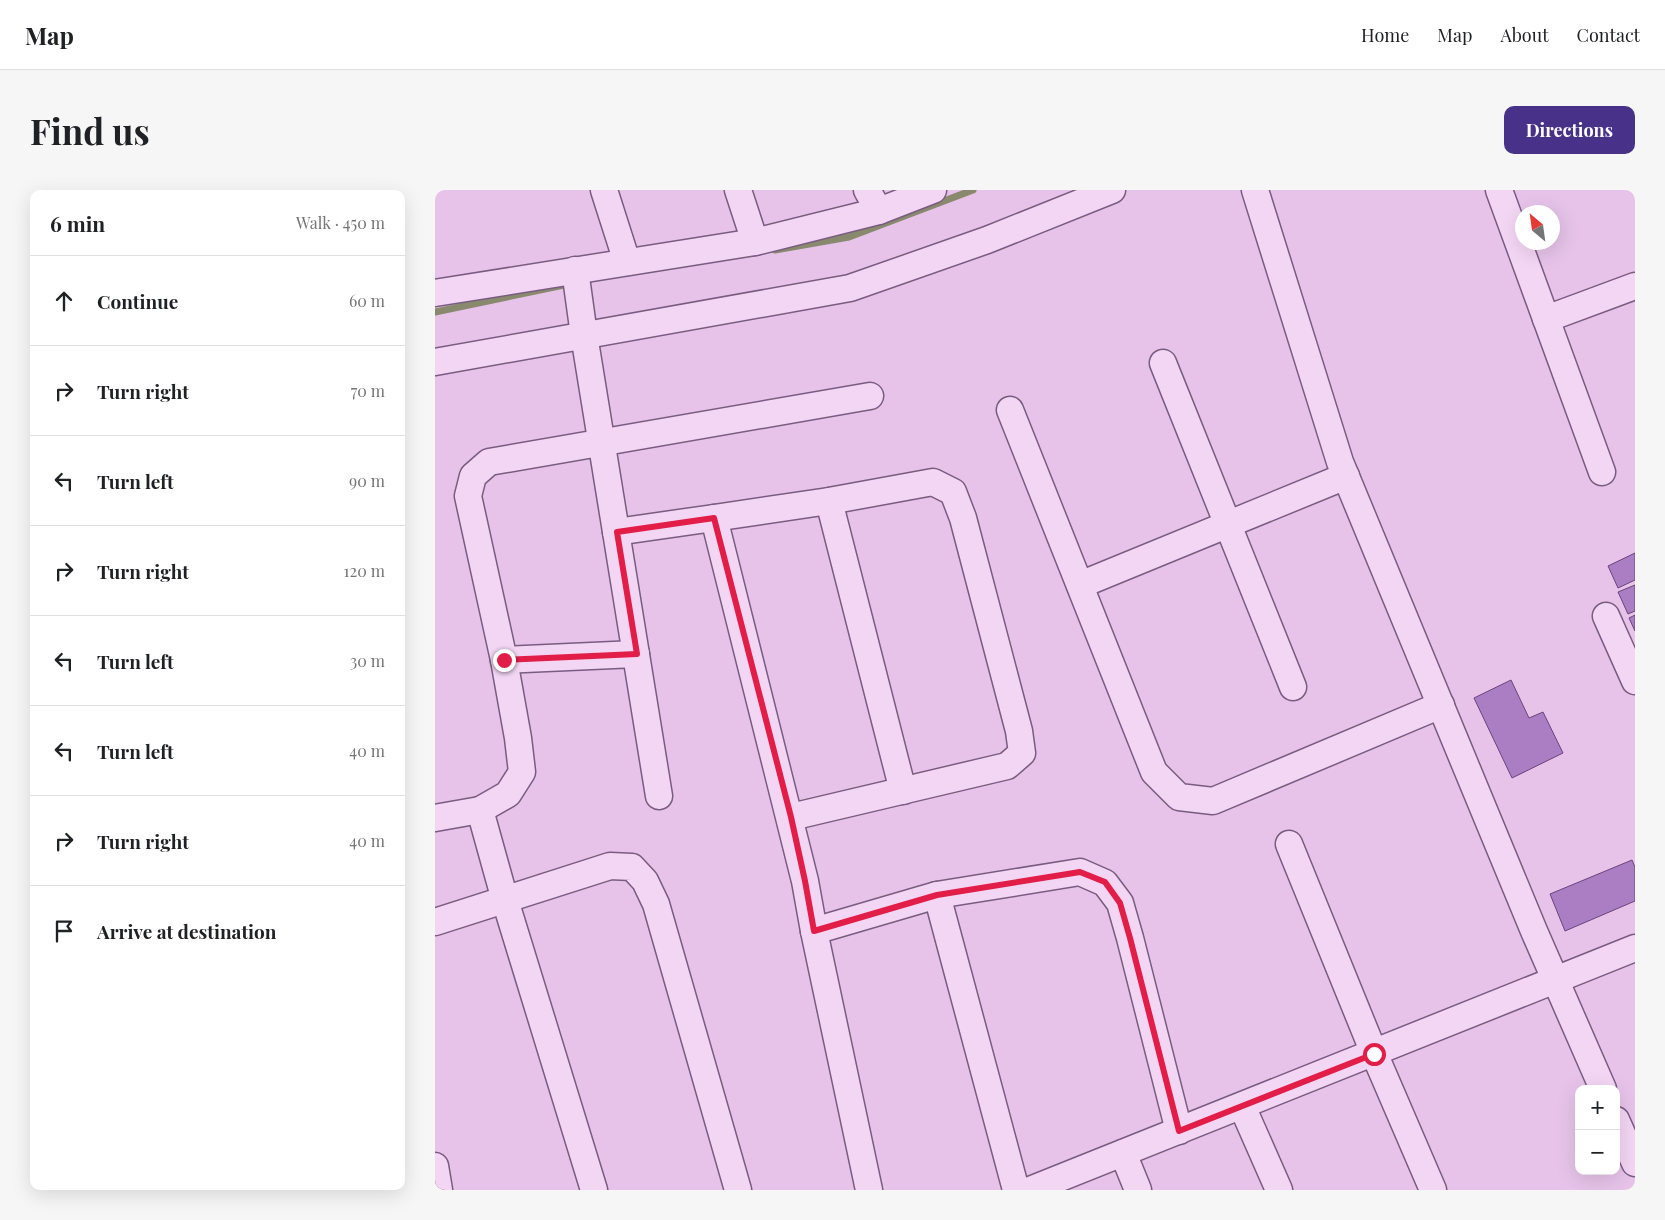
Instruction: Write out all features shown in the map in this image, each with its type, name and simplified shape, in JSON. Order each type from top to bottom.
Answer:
[{"type":"street","points":[[604,190],[627,262]]},
{"type":"street","points":[[738,190],[755,242]]},
{"type":"street","points":[[435,293],[755,242],[873,200],[933,190]]},
{"type":"street","points":[[435,362],[850,288],[987,240],[1112,190]]},
{"type":"street","points":[[1255,190],[1337,453],[1556,981],[1601,1085]]},
{"type":"street","points":[[1499,190],[1602,472]]},
{"type":"street","points":[[575,270],[659,796]]},
{"type":"street","points":[[1546,319],[1635,286]]},
{"type":"street","points":[[1163,363],[1293,687]]},
{"type":"street","points":[[435,818],[480,810],[508,794],[522,772],[504,660],[468,496],[473,476],[489,462],[870,396]]},
{"type":"street","points":[[1010,410],[1154,772],[1179,797],[1213,801],[1441,704]]},
{"type":"street","points":[[1080,585],[1346,476]]},
{"type":"street","points":[[617,532],[829,501],[933,482],[953,492],[963,518],[1019,731],[1022,753],[1007,766],[791,817]]},
{"type":"street","points":[[829,501],[903,791]]},
{"type":"street","points":[[714,518],[791,817],[869,1190]]},
{"type":"street","points":[[1606,616],[1635,681]]},
{"type":"street","points":[[504,660],[637,654]]},
{"type":"street","points":[[480,810],[505,900],[594,1190]]},
{"type":"street","points":[[1289,844],[1374,1054],[1433,1190]]},
{"type":"street","points":[[435,922],[609,866],[632,868],[645,881],[656,904],[738,1190]]},
{"type":"street","points":[[814,931],[937,895],[1080,872],[1105,882],[1120,903],[1179,1131]]},
{"type":"street","points":[[937,895],[1016,1190]]},
{"type":"street","points":[[1030,1190],[1635,948]]},
{"type":"street","points":[[1242,1106],[1279,1190]]},
{"type":"street","points":[[1620,1129],[1635,1163]]},
{"type":"street","points":[[1123,1153],[1138,1190]]},
{"type":"street","points":[[435,1166],[439,1190]]},
{"type":"building","points":[[1635,553],[1635,580],[1618,588],[1608,566]]},
{"type":"building","points":[[1635,585],[1635,611],[1628,614],[1618,592]]},
{"type":"building","points":[[1635,615],[1635,631],[1629,618]]},
{"type":"building","points":[[1511,680],[1529,718],[1543,712],[1563,753],[1512,778],[1474,698]]},
{"type":"building","points":[[1632,860],[1635,867],[1635,901],[1565,931],[1550,894]]},
{"type":"waterway","points":[[775,250],[849,237],[973,190]]},
{"type":"waterway","points":[[435,312],[564,285]]},
{"type":"route","points":[[504,660],[637,654],[617,532],[714,518],[791,817],[814,931],[937,895],[1080,872],[1105,882],[1120,903],[1179,1131],[1374,1054]]}]
